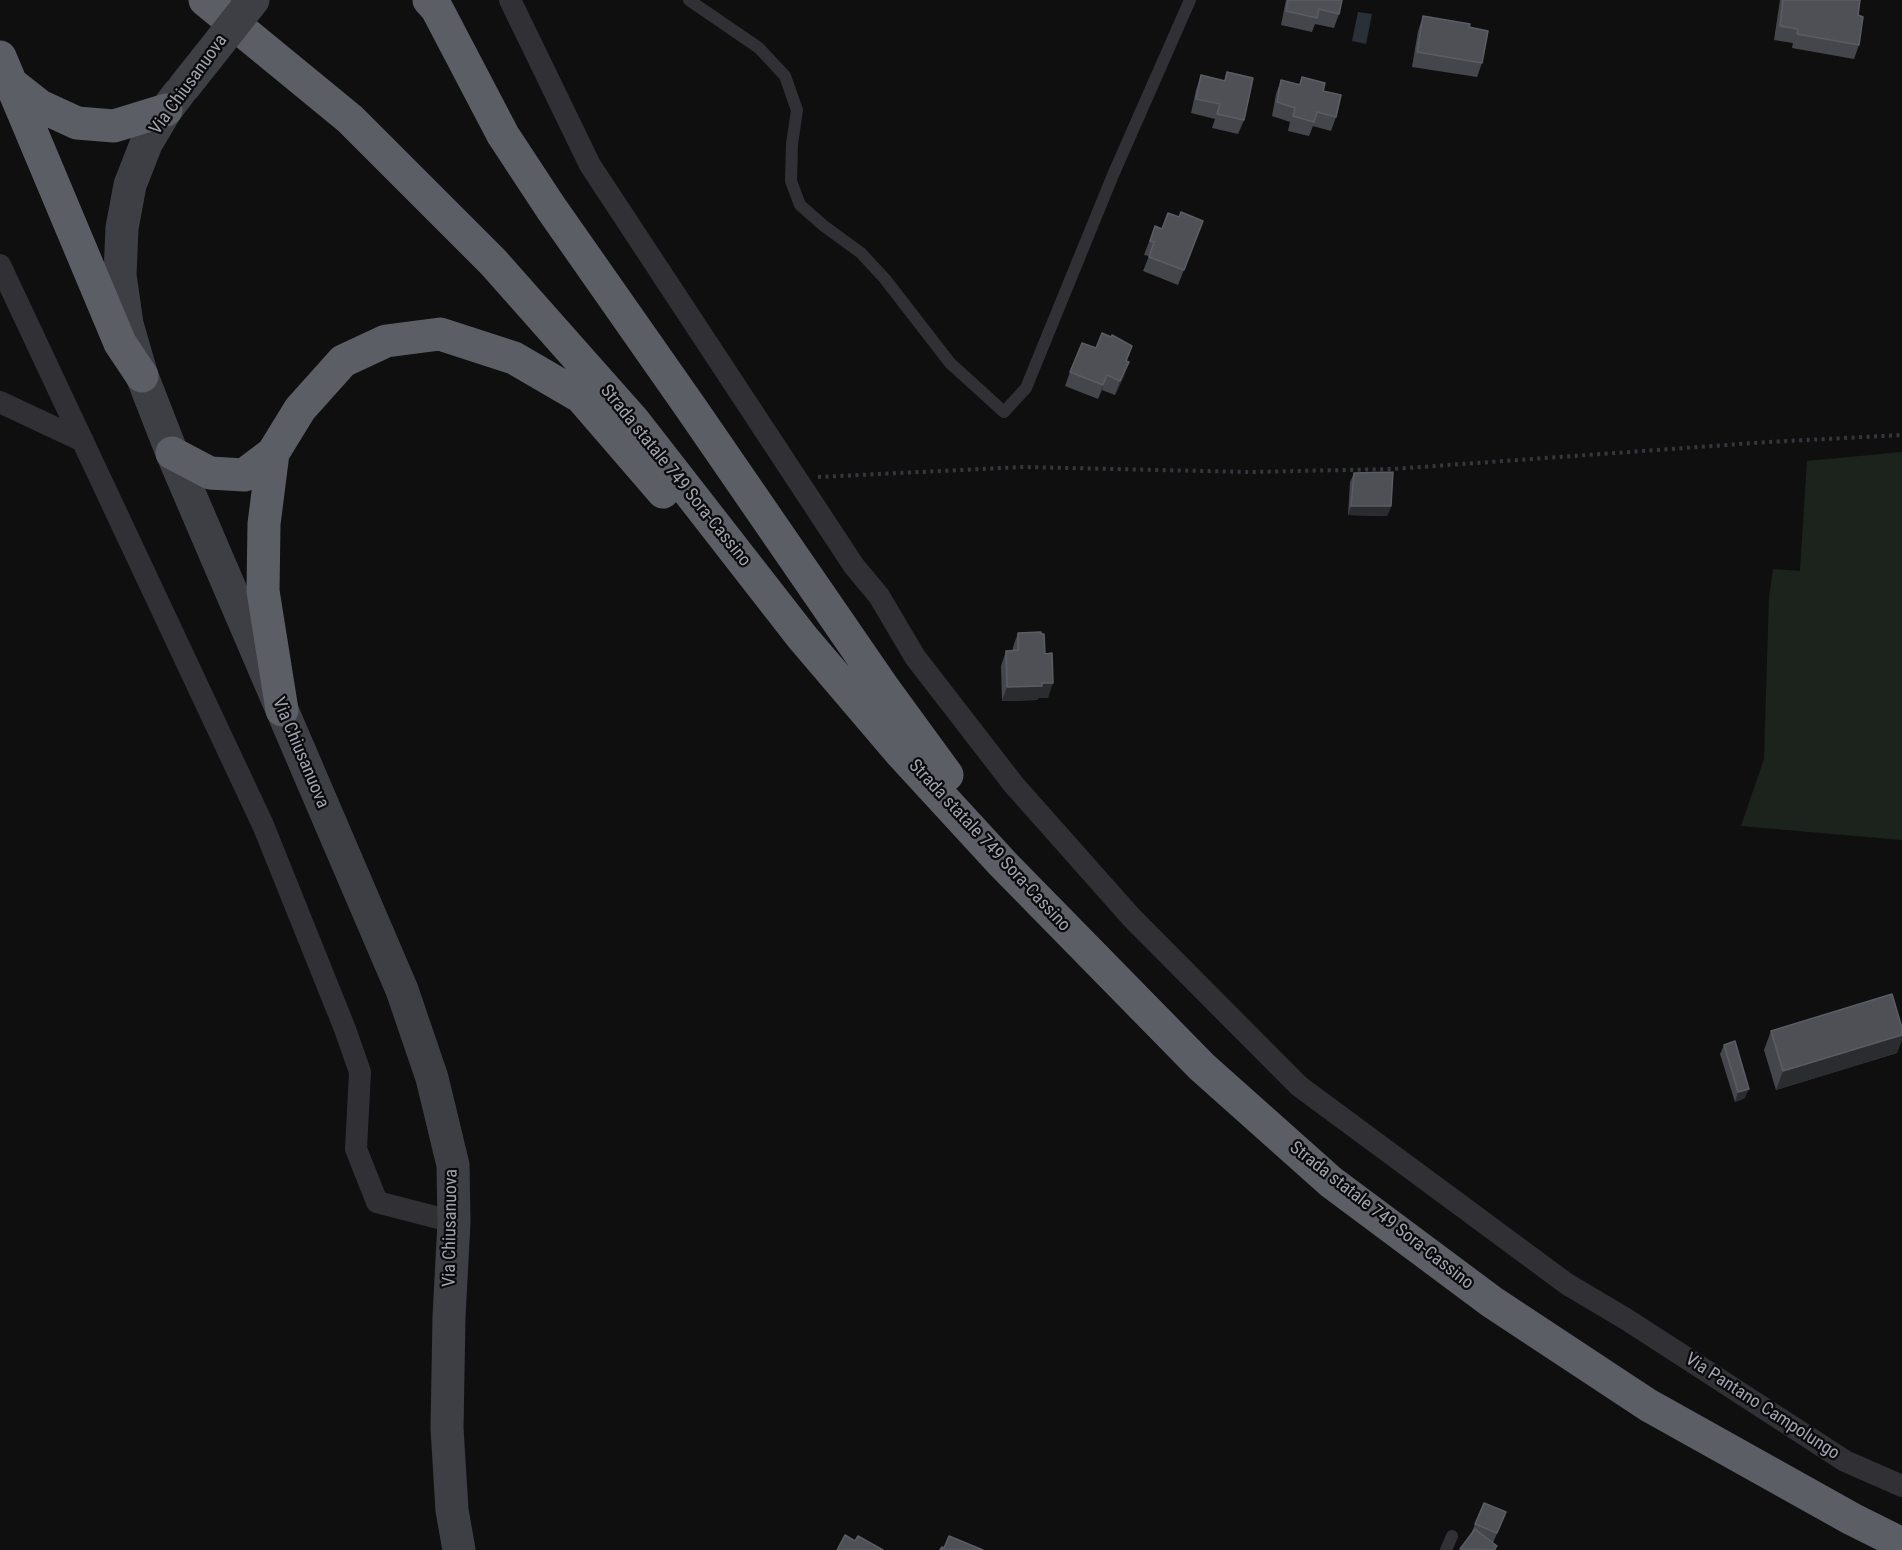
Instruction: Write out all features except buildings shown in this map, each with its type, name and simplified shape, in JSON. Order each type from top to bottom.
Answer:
[{"type":"highway","name":"Strada statale 749 Sora-Cassino","points":[[204,0],[350,119],[493,262],[633,420],[802,637],[900,752],[1003,864],[1202,1067],[1331,1182],[1492,1302],[1648,1405],[1841,1513],[1902,1544]]},
{"type":"highway","points":[[434,3],[503,135],[558,217],[885,690],[939,765],[1053,895],[1079,942]]},
{"type":"highway","points":[[6,71],[40,106],[77,123],[114,126],[175,99]]},
{"type":"highway","points":[[6,71],[120,343],[142,376]]},
{"type":"highway","points":[[171,453],[210,473],[244,475],[273,453],[300,409],[343,362],[386,341],[440,334],[514,358],[581,397],[836,696],[900,752]]},
{"type":"highway","points":[[273,453],[264,524],[263,591],[282,710]]},
{"type":"street","name":"Via Chiusanuova","points":[[254,0],[175,99],[146,144],[130,185],[122,228],[120,275],[125,314],[142,376],[171,453],[402,990],[432,1078],[453,1165],[454,1222],[447,1428],[452,1510],[459,1550]]},
{"type":"street","name":"Via Pantano Campolungo","points":[[510,0],[590,165],[854,566],[879,596],[915,657],[1014,785],[1140,927],[1299,1086],[1567,1284],[1626,1319],[1845,1461],[1902,1486]]},
{"type":"street","points":[[0,265],[260,816],[360,1072],[356,1149],[377,1202],[454,1222]]},
{"type":"street","points":[[0,402],[83,441]]},
{"type":"lane","points":[[689,0],[759,48],[785,76],[797,111],[792,144],[791,181],[800,205],[861,253],[885,279],[950,363],[1004,412],[1026,388],[1113,175],[1190,0]]},
{"type":"lane","points":[[1446,1550],[1452,1536]]},
{"type":"path","points":[[796,477],[1023,467],[1250,472],[1393,469],[1757,442],[1902,435]]},
{"type":"shaded area","points":[[1358,12],[1372,14],[1366,44],[1352,41]]},
{"type":"shaded area","points":[[1902,452],[1902,840],[1741,826],[1764,759],[1769,597],[1773,569],[1800,571],[1807,461]]}]
